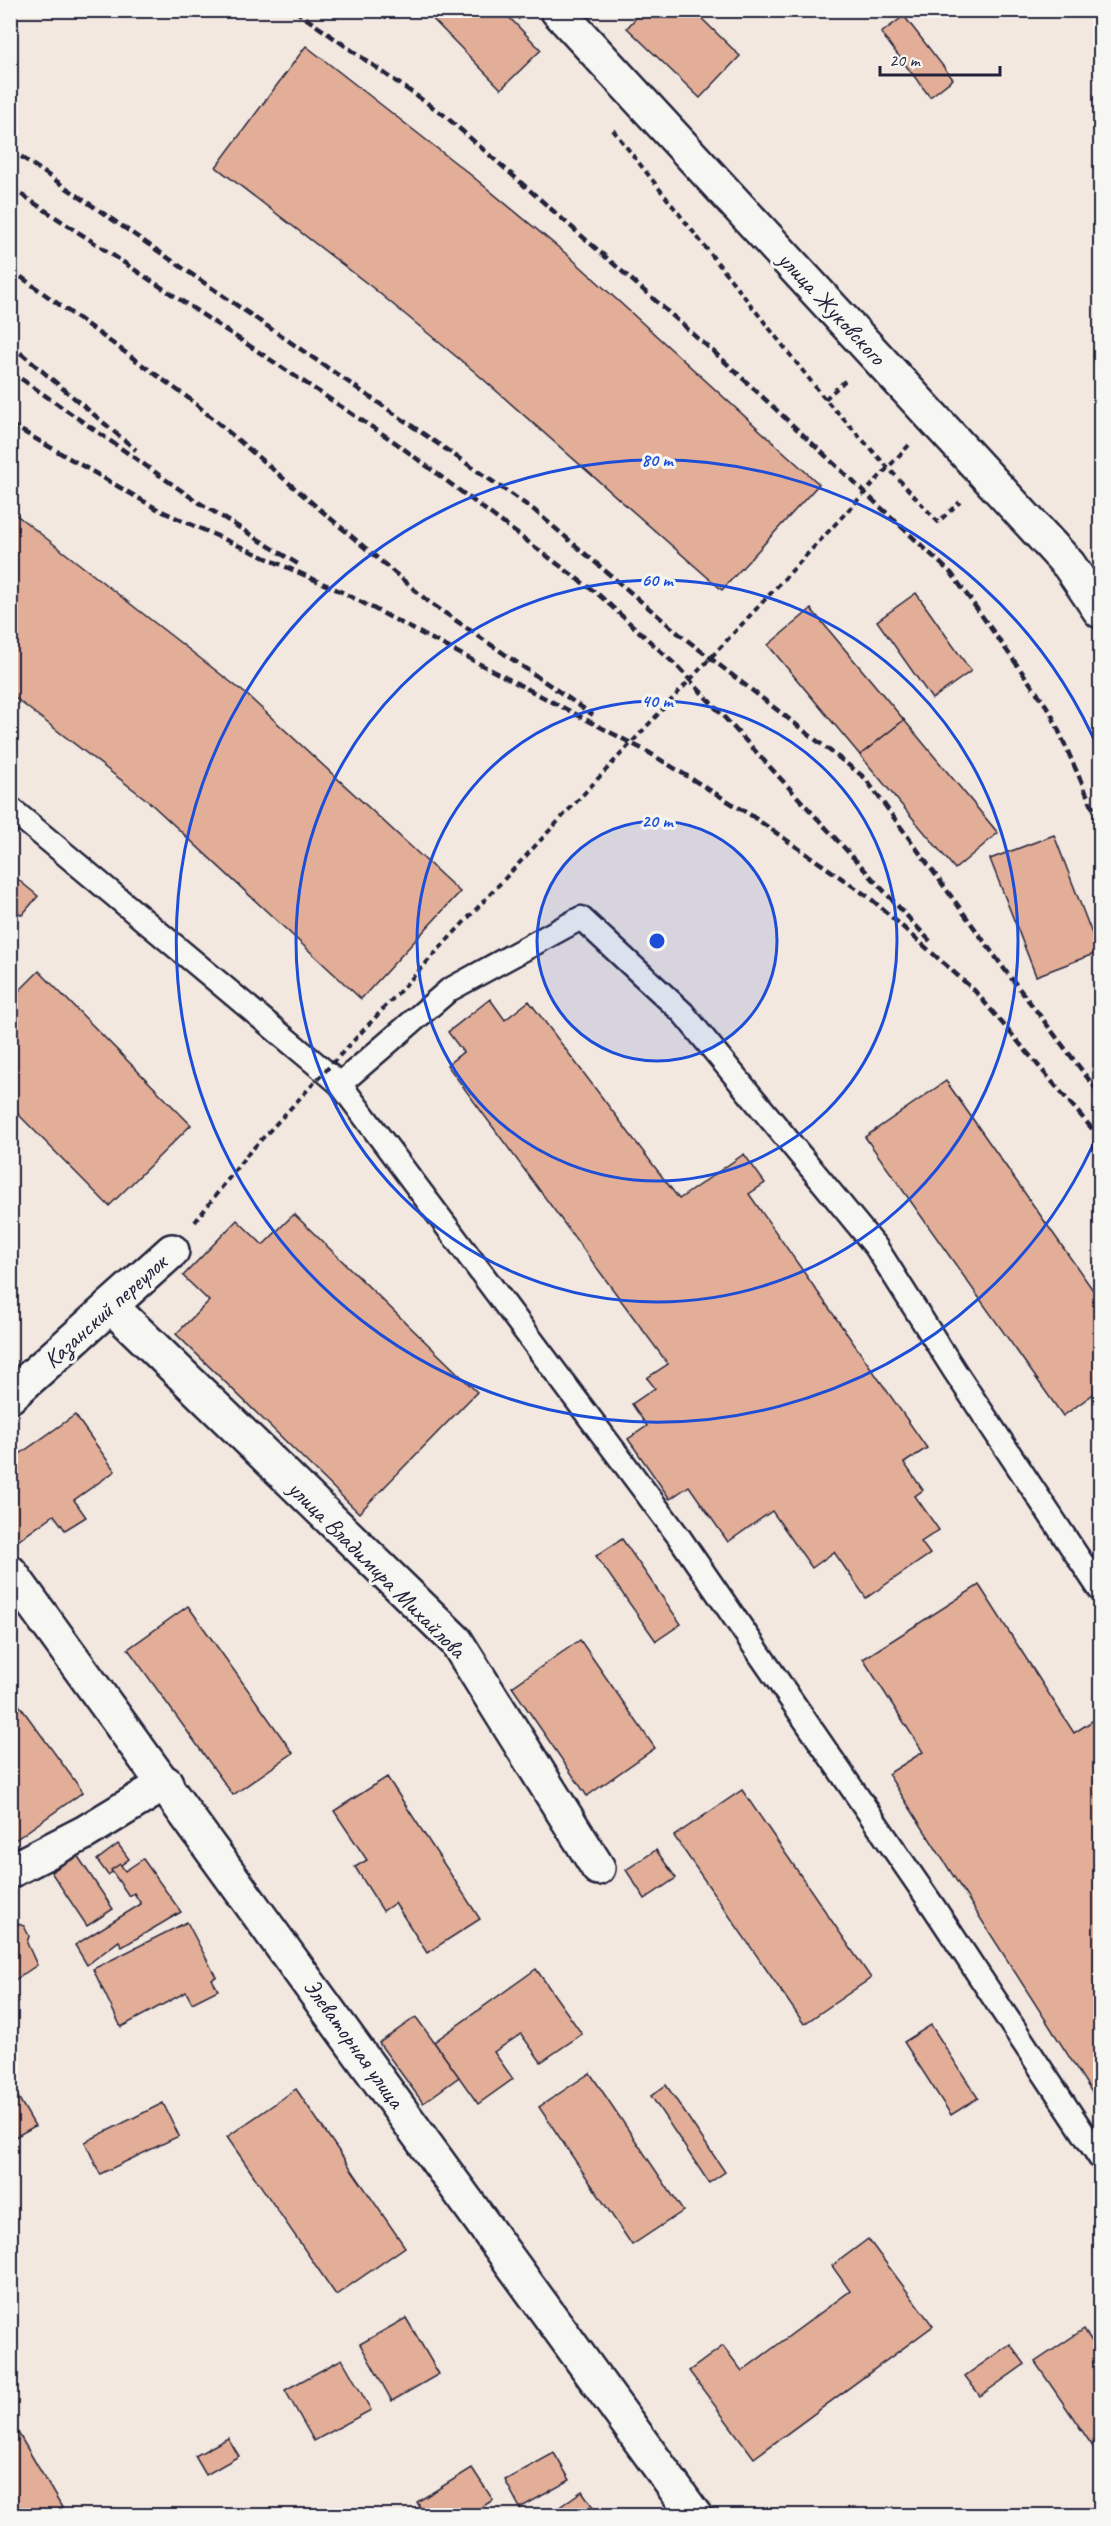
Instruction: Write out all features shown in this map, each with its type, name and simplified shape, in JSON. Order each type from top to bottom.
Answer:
[{"type":"street","name":"улица Жуковского","points":[[557,10],[1069,565],[1101,611]]},
{"type":"street","name":"Казанский переулок","points":[[10,1396],[172,1251]]},
{"type":"street","name":"улица Владимира Михайлова","points":[[111,1306],[456,1641],[598,1868]]},
{"type":"street","name":"Элеваторная улица","points":[[10,1572],[166,1783],[695,2516]]},
{"type":"street","points":[[10,1871],[84,1833],[166,1783]]},
{"type":"lane","points":[[10,808],[340,1084],[679,1537],[935,1909],[1101,2158]]},
{"type":"lane","points":[[340,1084],[449,990],[581,918],[683,1013],[876,1247],[954,1370],[1101,1590]]},
{"type":"path","points":[[512,10],[528,27]]},
{"type":"path","points":[[611,128],[825,399],[938,522],[964,499]]},
{"type":"path","points":[[825,399],[846,379]]},
{"type":"path","points":[[172,1251],[246,1156],[910,444]]},
{"type":"building","points":[[424,10],[502,10],[541,50],[501,89]]},
{"type":"building","points":[[643,10],[693,10],[740,56],[700,98],[627,28]]},
{"type":"building","points":[[904,16],[953,79],[930,97],[881,33]]},
{"type":"building","points":[[306,46],[466,171],[570,257],[819,484],[722,590],[475,372],[373,288],[216,167]]},
{"type":"building","points":[[10,510],[246,694],[460,892],[361,999],[147,800],[10,694]]},
{"type":"building","points":[[916,593],[971,671],[932,699],[877,621]]},
{"type":"building","points":[[811,609],[904,720],[860,755],[768,645]]},
{"type":"building","points":[[904,720],[998,833],[955,869],[860,755]]},
{"type":"building","points":[[1054,835],[1099,952],[1036,976],[990,859]]},
{"type":"building","points":[[10,873],[38,896],[22,915],[10,906]]},
{"type":"building","points":[[39,971],[191,1125],[109,1206],[10,1106],[10,1000]]},
{"type":"building","points":[[490,999],[505,1020],[529,1001],[679,1199],[744,1154],[765,1183],[749,1194],[927,1448],[904,1463],[923,1490],[915,1496],[939,1530],[921,1542],[930,1554],[866,1598],[834,1552],[812,1568],[772,1511],[728,1542],[689,1486],[670,1499],[628,1439],[647,1426],[632,1404],[655,1388],[647,1378],[668,1364],[447,1065],[463,1052],[448,1032]]},
{"type":"building","points":[[946,1081],[1100,1300],[1100,1389],[1063,1416],[865,1137]]},
{"type":"building","points":[[294,1214],[477,1392],[359,1513],[176,1334],[209,1301],[183,1276],[237,1220],[263,1245]]},
{"type":"building","points":[[75,1415],[115,1471],[74,1500],[86,1517],[65,1530],[54,1515],[12,1545],[10,1461]]},
{"type":"building","points":[[622,1539],[681,1624],[656,1641],[596,1556]]},
{"type":"building","points":[[979,1585],[1074,1733],[1100,1716],[1100,2105],[888,1774],[923,1752],[863,1659]]},
{"type":"building","points":[[188,1606],[293,1753],[233,1795],[128,1649]]},
{"type":"building","points":[[580,1640],[655,1748],[587,1796],[512,1687]]},
{"type":"building","points":[[14,1698],[83,1792],[15,1840],[10,1834],[10,1701]]},
{"type":"building","points":[[387,1777],[480,1919],[427,1953],[395,1903],[383,1911],[355,1867],[367,1860],[334,1811]]},
{"type":"building","points":[[742,1790],[871,1978],[804,2024],[674,1836]]},
{"type":"building","points":[[118,1844],[129,1859],[108,1875],[97,1860]]},
{"type":"building","points":[[656,1850],[676,1878],[645,1899],[626,1870]]},
{"type":"building","points":[[77,1855],[113,1909],[87,1926],[51,1872]]},
{"type":"building","points":[[143,1859],[181,1912],[122,1947],[119,1941],[87,1965],[75,1945],[141,1904],[134,1893],[129,1896],[111,1870],[120,1864],[125,1871]]},
{"type":"building","points":[[10,1921],[24,1926],[29,1936],[27,1943],[37,1965],[15,1980],[10,1978]]},
{"type":"building","points":[[187,1922],[216,1977],[212,1979],[218,1990],[192,2003],[186,1992],[121,2027],[93,1969]]},
{"type":"building","points":[[536,1969],[582,2034],[541,2062],[521,2034],[494,2052],[513,2079],[478,2104],[434,2042]]},
{"type":"building","points":[[416,2017],[459,2077],[423,2103],[379,2043]]},
{"type":"building","points":[[931,2025],[978,2098],[951,2115],[904,2042]]},
{"type":"building","points":[[590,2073],[683,2211],[632,2245],[539,2107]]},
{"type":"building","points":[[666,2085],[725,2172],[709,2183],[651,2096]]},
{"type":"building","points":[[296,2089],[405,2247],[336,2295],[227,2137]]},
{"type":"building","points":[[14,2090],[35,2126],[10,2140],[10,2092]]},
{"type":"building","points":[[163,2103],[179,2136],[100,2174],[85,2142]]},
{"type":"building","points":[[868,2239],[933,2326],[754,2458],[689,2371],[723,2346],[742,2371],[850,2291],[832,2266]]},
{"type":"building","points":[[406,2318],[439,2374],[392,2401],[360,2344]]},
{"type":"building","points":[[1084,2329],[1100,2354],[1100,2457],[1035,2362]]},
{"type":"building","points":[[1010,2344],[1025,2364],[980,2396],[965,2376]]},
{"type":"building","points":[[342,2359],[371,2410],[314,2441],[285,2390]]},
{"type":"building","points":[[10,2419],[67,2516],[10,2516]]},
{"type":"building","points":[[228,2438],[239,2456],[206,2475],[195,2456]]},
{"type":"building","points":[[554,2453],[570,2480],[520,2508],[505,2480]]},
{"type":"building","points":[[472,2468],[493,2500],[468,2516],[425,2516],[417,2502]]},
{"type":"building","points":[[582,2491],[599,2516],[547,2516]]},
{"type":"railway","points":[[294,10],[444,115],[723,360],[952,574],[1050,711],[1100,829]]},
{"type":"railway","points":[[10,149],[534,510],[678,633],[865,778],[1005,970],[1100,1094]]},
{"type":"railway","points":[[10,187],[396,443],[599,595],[678,667],[930,941]]},
{"type":"railway","points":[[10,269],[191,400],[429,602],[593,715]]},
{"type":"railway","points":[[10,344],[136,450]]},
{"type":"railway","points":[[10,371],[195,500],[301,566]]},
{"type":"railway","points":[[10,424],[159,510],[342,592],[648,752],[752,816],[870,898],[974,990],[1100,1138]]}]
